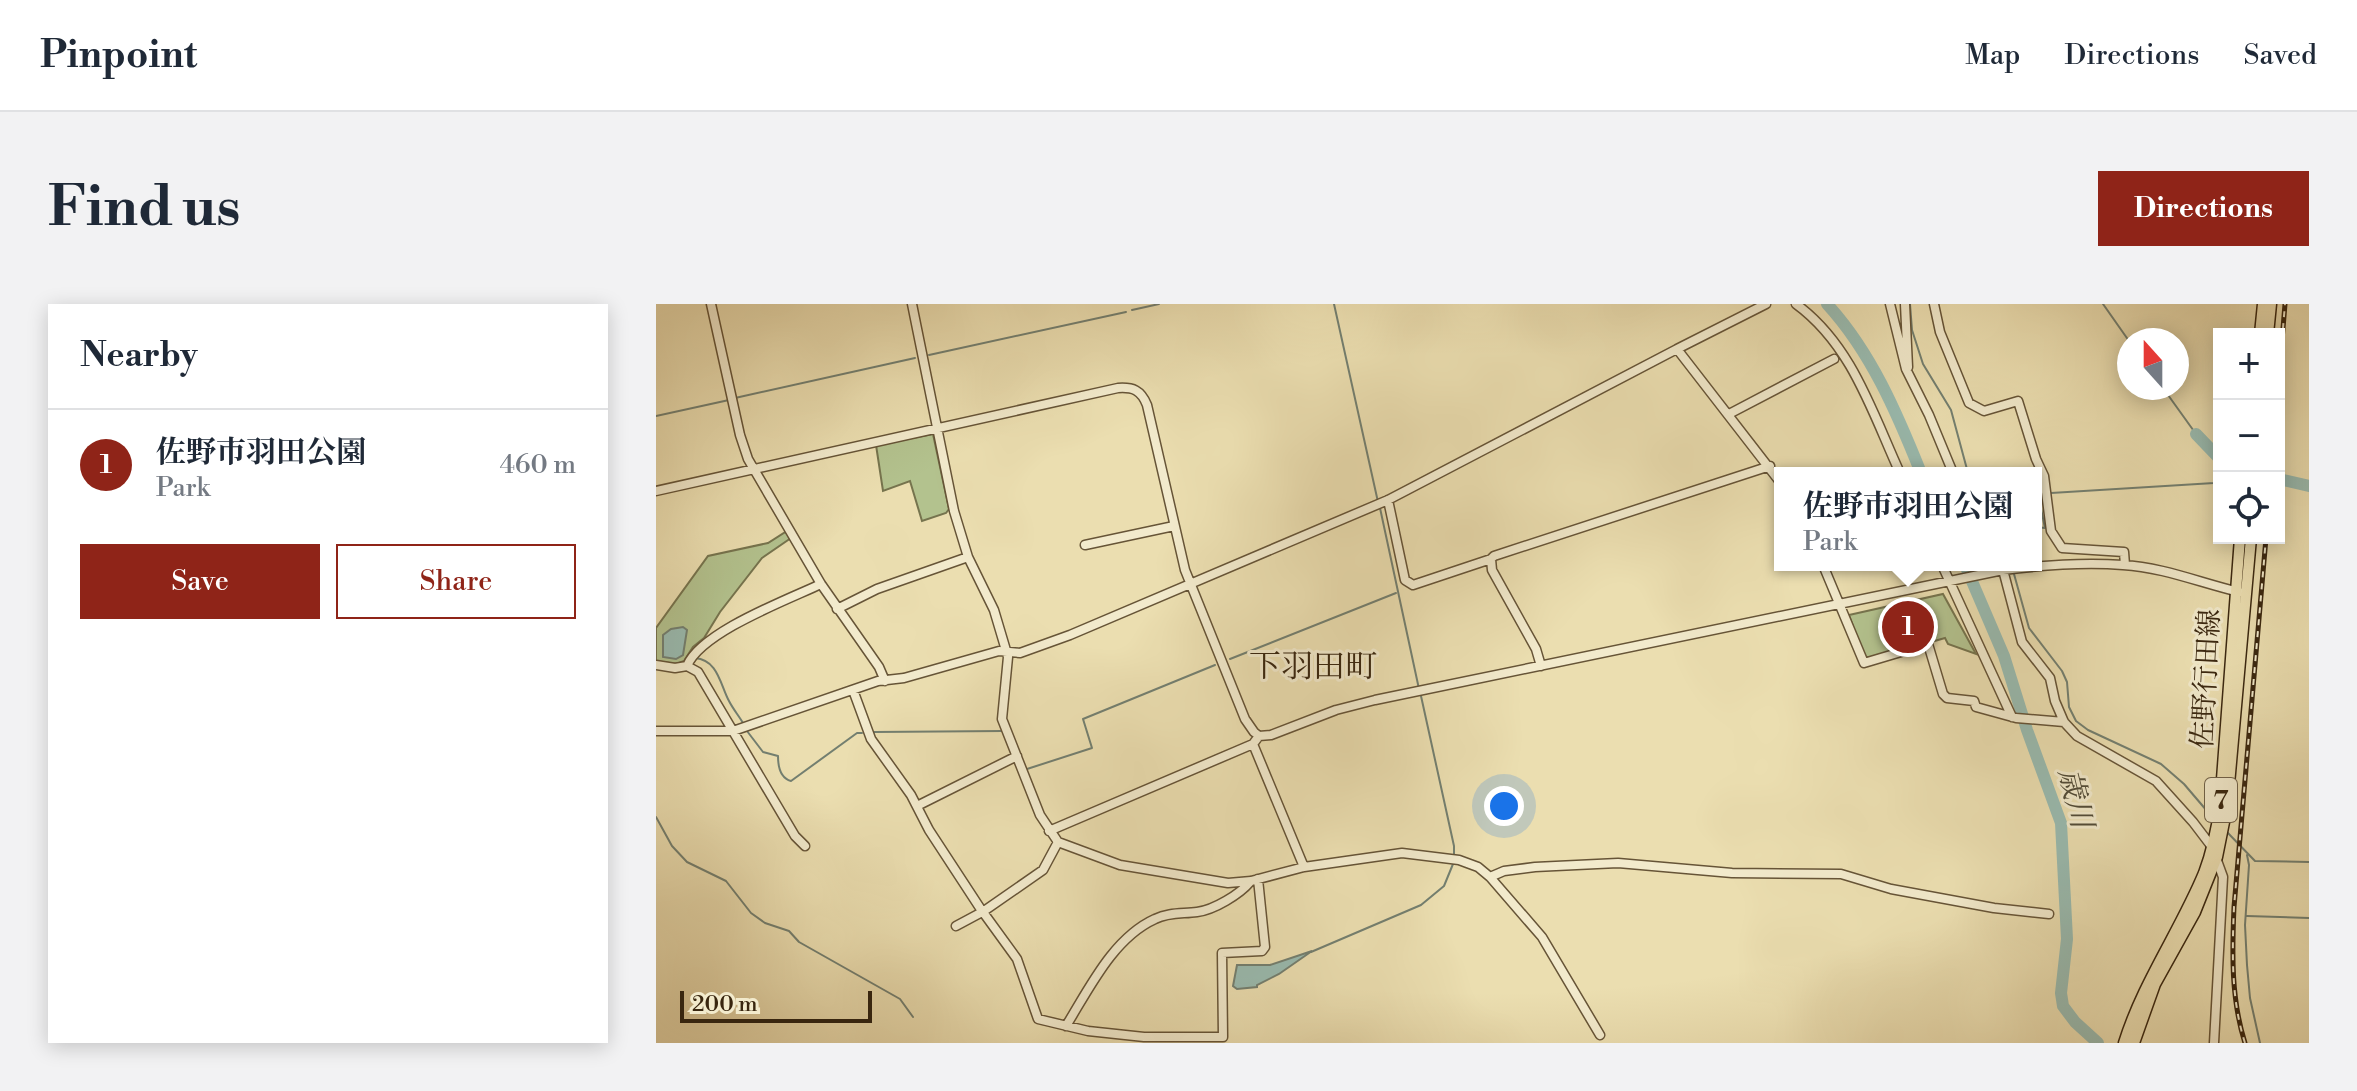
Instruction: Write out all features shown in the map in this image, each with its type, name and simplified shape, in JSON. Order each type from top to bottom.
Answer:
[{"type":"main road","points":[[2261,328],[2263,304]]},
{"type":"main road","points":[[2269,328],[2271,304]]},
{"type":"main road","name":"佐野行田線","points":[[2134,1043],[2155,984],[2195,912],[2227,807],[2240,544]]},
{"type":"main road","name":"佐野行田線","points":[[2240,592],[2250,544]]},
{"type":"main road","name":"佐野行田線","points":[[2124,1043],[2149,980],[2215,852]]},
{"type":"street","points":[[711,304],[741,442],[754,470],[821,584],[879,667],[885,681]]},
{"type":"street","points":[[912,304],[954,511],[968,557],[994,610],[1007,651],[1002,719],[1040,815],[1058,842],[1120,865],[1228,883],[1254,880],[1304,867],[1402,853],[1459,860],[1478,867],[1490,877],[1542,937],[1600,1035]]},
{"type":"street","points":[[656,731],[733,731],[853,690],[1007,651],[1020,653],[1070,635],[1382,503],[1766,304]]},
{"type":"street","points":[[1796,304],[1824,328],[1845,353],[1897,467]]},
{"type":"street","points":[[1890,304],[1906,369],[1951,467]]},
{"type":"street","points":[[1905,304],[1909,365],[1906,369]]},
{"type":"street","points":[[1934,304],[1940,332],[1969,403],[1984,411],[2018,401],[2040,467]]},
{"type":"street","points":[[1677,349],[1774,472]]},
{"type":"street","points":[[1729,414],[1834,359]]},
{"type":"street","points":[[656,491],[1118,388],[1138,390],[1147,405],[1190,584],[1245,719],[1254,732],[1304,867]]},
{"type":"street","points":[[1382,503],[1405,580],[1413,585],[1491,559],[1500,553],[1770,466]]},
{"type":"street","points":[[2042,472],[2051,531],[2062,548],[2124,552],[2125,565]]},
{"type":"street","points":[[1085,545],[1174,526]]},
{"type":"street","points":[[837,609],[877,589],[968,557]]},
{"type":"street","points":[[1491,559],[1492,570],[1536,649],[1541,666]]},
{"type":"street","points":[[2042,566],[2125,565],[2176,574],[2240,592]]},
{"type":"street","points":[[1825,571],[1864,663],[1928,644],[1943,694],[1947,698],[1974,701],[1976,707],[2014,717],[2064,722]]},
{"type":"street","points":[[1946,571],[2014,717]]},
{"type":"street","points":[[1049,831],[1256,740],[1345,707],[1994,571]]},
{"type":"street","points":[[2003,571],[2022,642],[2050,678],[2064,722],[2077,736],[2156,781],[2215,852],[2223,877],[2214,1043]]},
{"type":"street","points":[[687,666],[704,643],[732,626],[821,584]]},
{"type":"street","points":[[656,665],[687,666],[698,672],[795,836],[805,846]]},
{"type":"street","points":[[853,690],[871,739],[1017,959],[1038,1019],[1144,1037],[1223,1037],[1222,953],[1262,951],[1265,947],[1254,880]]},
{"type":"street","points":[[917,806],[1017,756]]},
{"type":"street","points":[[956,926],[984,911],[1043,870],[1058,842]]},
{"type":"street","points":[[1490,877],[1504,871],[1535,867],[1618,863],[1732,873],[1841,874],[1891,889],[1994,908],[2049,914]]},
{"type":"street","points":[[1066,1026],[1114,952],[1142,926],[1171,914],[1203,911],[1254,880]]},
{"type":"green space","points":[[933,434],[949,509],[946,513],[922,521],[910,481],[883,491],[876,445]]},
{"type":"green space","points":[[787,531],[791,538],[762,558],[684,661],[676,664],[656,661],[656,628],[708,556],[768,543]]},
{"type":"green space","points":[[1943,594],[1976,654],[1948,644],[1945,638],[1931,642],[1929,639],[1868,660],[1864,658],[1849,615]]},
{"type":"water","points":[[683,627],[687,630],[683,655],[676,659],[663,657],[663,635],[671,629]]},
{"type":"water","points":[[1312,951],[1257,987],[1237,989],[1233,986],[1237,965],[1270,965]]},
{"type":"waterway","points":[[1132,310],[1159,304]]},
{"type":"waterway","points":[[1334,304],[1378,502]]},
{"type":"waterway","name":"歳川","points":[[1827,304],[1870,363],[1918,467]]},
{"type":"waterway","points":[[1910,304],[1912,330],[1923,364],[1951,410],[1966,467]]},
{"type":"waterway","points":[[2103,304],[2120,328]]},
{"type":"waterway","points":[[929,355],[1126,312]]},
{"type":"waterway","points":[[735,398],[915,358]]},
{"type":"waterway","points":[[656,416],[729,400]]},
{"type":"waterway","points":[[2172,400],[2196,434]]},
{"type":"waterway","points":[[2196,434],[2213,452]]},
{"type":"waterway","points":[[2051,493],[2214,483],[2218,472]]},
{"type":"waterway","points":[[2285,480],[2309,486]]},
{"type":"waterway","points":[[1380,508],[1419,689]]},
{"type":"waterway","points":[[2042,513],[2045,528],[2042,528]]},
{"type":"waterway","name":"歳川","points":[[1968,571],[2004,656],[2061,823],[2067,939],[2061,993],[2063,1006],[2098,1043]]},
{"type":"waterway","points":[[2014,574],[2029,628],[2062,671],[2067,682],[2069,707],[2076,721],[2088,730],[2161,764],[2184,784],[2213,818]]},
{"type":"waterway","points":[[1230,659],[1396,593]]},
{"type":"waterway","points":[[695,658],[709,663],[713,668],[743,723]]},
{"type":"waterway","points":[[1027,769],[1092,748],[1083,719],[1215,665]]},
{"type":"waterway","points":[[1421,696],[1454,858]]},
{"type":"waterway","points":[[747,731],[763,752],[778,756],[780,772],[791,781],[857,733],[862,733]]},
{"type":"waterway","points":[[874,732],[1003,731]]},
{"type":"waterway","points":[[656,817],[672,846],[687,862],[726,881],[751,913],[765,923],[789,931],[799,942],[900,999],[913,1017]]},
{"type":"waterway","points":[[2226,831],[2255,861],[2309,862]]},
{"type":"waterway","points":[[2247,855],[2247,965],[2250,998],[2260,1043]]},
{"type":"waterway","points":[[1311,952],[1421,905],[1444,886],[1453,864]]},
{"type":"waterway","points":[[2247,916],[2309,918]]},
{"type":"railway","points":[[2283,328],[2285,304]]},
{"type":"railway","points":[[2245,1043],[2235,993],[2234,907],[2265,544]]},
{"type":"place","name":"佐野市羽田公園","points":[[1908,627]]},
{"type":"district","name":"下羽田町","points":[[1313,666]]}]
